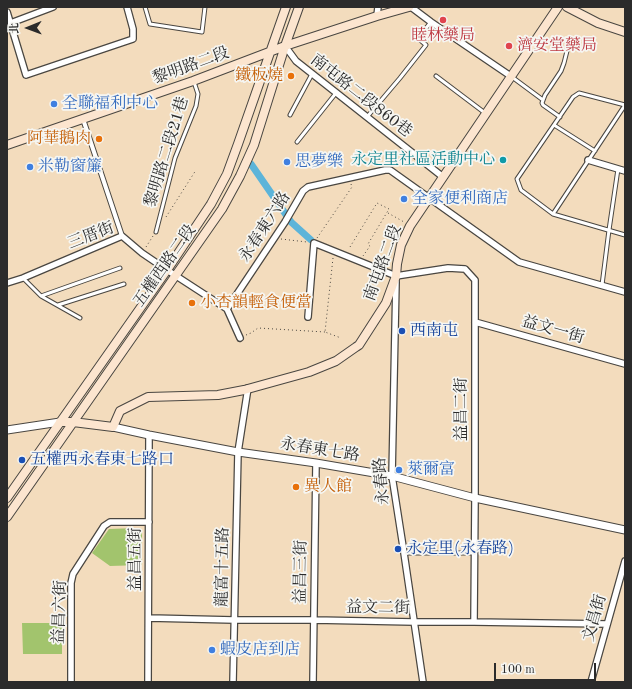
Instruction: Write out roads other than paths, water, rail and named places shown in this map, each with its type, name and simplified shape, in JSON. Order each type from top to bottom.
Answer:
[{"type":"main road","name":"五權西路二段","points":[[7,498],[167,270],[211,204],[226,174],[238,144],[286,7]]},
{"type":"main road","name":"五權西路二段","points":[[7,517],[222,209],[240,176],[254,145],[285,46],[299,7]]},
{"type":"main road","name":"黎明路二段","points":[[7,145],[285,46],[377,16],[410,7]]},
{"type":"main road","name":"南屯路二段","points":[[113,427],[120,411],[148,397],[218,395],[283,380],[336,361],[359,345],[386,303],[396,276],[401,245],[410,226],[558,7]]},
{"type":"main road","points":[[567,7],[598,22],[625,32]]},
{"type":"main road","name":"永春東七路","points":[[60,422],[73,422],[113,427]]},
{"type":"street","points":[[9,23],[53,7]]},
{"type":"street","points":[[7,12],[9,23],[26,75],[133,39],[133,29],[127,7]]},
{"type":"street","points":[[377,16],[378,7]]},
{"type":"street","points":[[410,7],[512,77]]},
{"type":"street","name":"南屯路二段860巷","points":[[285,46],[296,61],[443,177]]},
{"type":"street","points":[[83,119],[122,236]]},
{"type":"street","points":[[588,160],[625,171]]},
{"type":"street","name":"永春東六路","points":[[227,309],[275,238],[304,191],[308,188],[385,170],[390,170],[519,262],[625,292]]},
{"type":"street","name":"三厝街","points":[[7,283],[23,278],[122,236],[142,253],[227,309]]},
{"type":"street","points":[[308,317],[315,241],[396,276]]},
{"type":"street","name":"益昌二街","points":[[396,276],[448,268],[465,269],[475,280],[474,622]]},
{"type":"street","name":"永春路","points":[[396,276],[392,476],[423,682]]},
{"type":"street","points":[[227,309],[240,338]]},
{"type":"street","name":"益文一街","points":[[475,322],[625,364]]},
{"type":"street","name":"龍富十五路","points":[[233,682],[238,452],[248,388]]},
{"type":"street","name":"永春東七路","points":[[7,430],[60,422]]},
{"type":"street","name":"永春東七路","points":[[113,427],[238,452],[392,476],[475,498],[625,530]]},
{"type":"street","name":"益昌五街","points":[[148,682],[149,435]]},
{"type":"street","name":"益昌三街","points":[[313,682],[316,463]]},
{"type":"street","name":"益昌六街","points":[[72,682],[73,574],[104,526],[110,522],[149,522]]},
{"type":"street","name":"文昌街","points":[[591,682],[625,561]]},
{"type":"street","name":"益文二街","points":[[149,618],[607,624]]},
{"type":"lane","points":[[145,7],[150,24],[202,32],[205,7]]},
{"type":"lane","points":[[367,117],[426,45],[418,38],[431,22]]},
{"type":"lane","points":[[560,117],[543,105],[543,100],[561,71],[568,47]]},
{"type":"lane","points":[[290,115],[312,74]]},
{"type":"lane","points":[[436,76],[486,114]]},
{"type":"lane","points":[[512,77],[543,100]]},
{"type":"lane","name":"黎明路二段21巷","points":[[156,232],[175,158],[196,106],[198,94],[193,80]]},
{"type":"lane","points":[[297,142],[336,92]]},
{"type":"lane","points":[[553,214],[625,105],[579,93],[573,97],[517,179],[521,190],[553,214],[625,235]]},
{"type":"lane","points":[[554,125],[595,151]]},
{"type":"lane","points":[[602,285],[618,169]]},
{"type":"lane","points":[[41,296],[120,268]]},
{"type":"lane","points":[[23,278],[41,296],[80,318]]},
{"type":"lane","points":[[58,305],[124,284]]},
{"type":"lane","points":[[404,553],[474,553]]},
{"type":"waterway","points":[[251,164],[291,222],[311,240]]},
{"type":"place","name":"睦林藥局","points":[[443,20]]},
{"type":"place","name":"濟安堂藥局","points":[[509,46]]},
{"type":"place","name":"鐵板燒","points":[[291,76]]},
{"type":"place","name":"全聯福利中心","points":[[54,104]]},
{"type":"place","name":"阿華鵝肉","points":[[99,139]]},
{"type":"place","name":"永定里社區活動中心","points":[[503,160]]},
{"type":"place","name":"思夢樂","points":[[287,162]]},
{"type":"place","name":"米勒窗簾","points":[[30,167]]},
{"type":"place","name":"全家便利商店","points":[[404,199]]},
{"type":"place","name":"小杏韻輕食便當","points":[[192,303]]},
{"type":"place","name":"西南屯","points":[[402,331]]},
{"type":"place","name":"五權西永春東七路口","points":[[22,460]]},
{"type":"place","name":"萊爾富","points":[[399,470]]},
{"type":"place","name":"異人館","points":[[296,487]]},
{"type":"place","name":"永定里(永春路)","points":[[398,549]]},
{"type":"place","name":"蝦皮店到店","points":[[212,650]]}]
